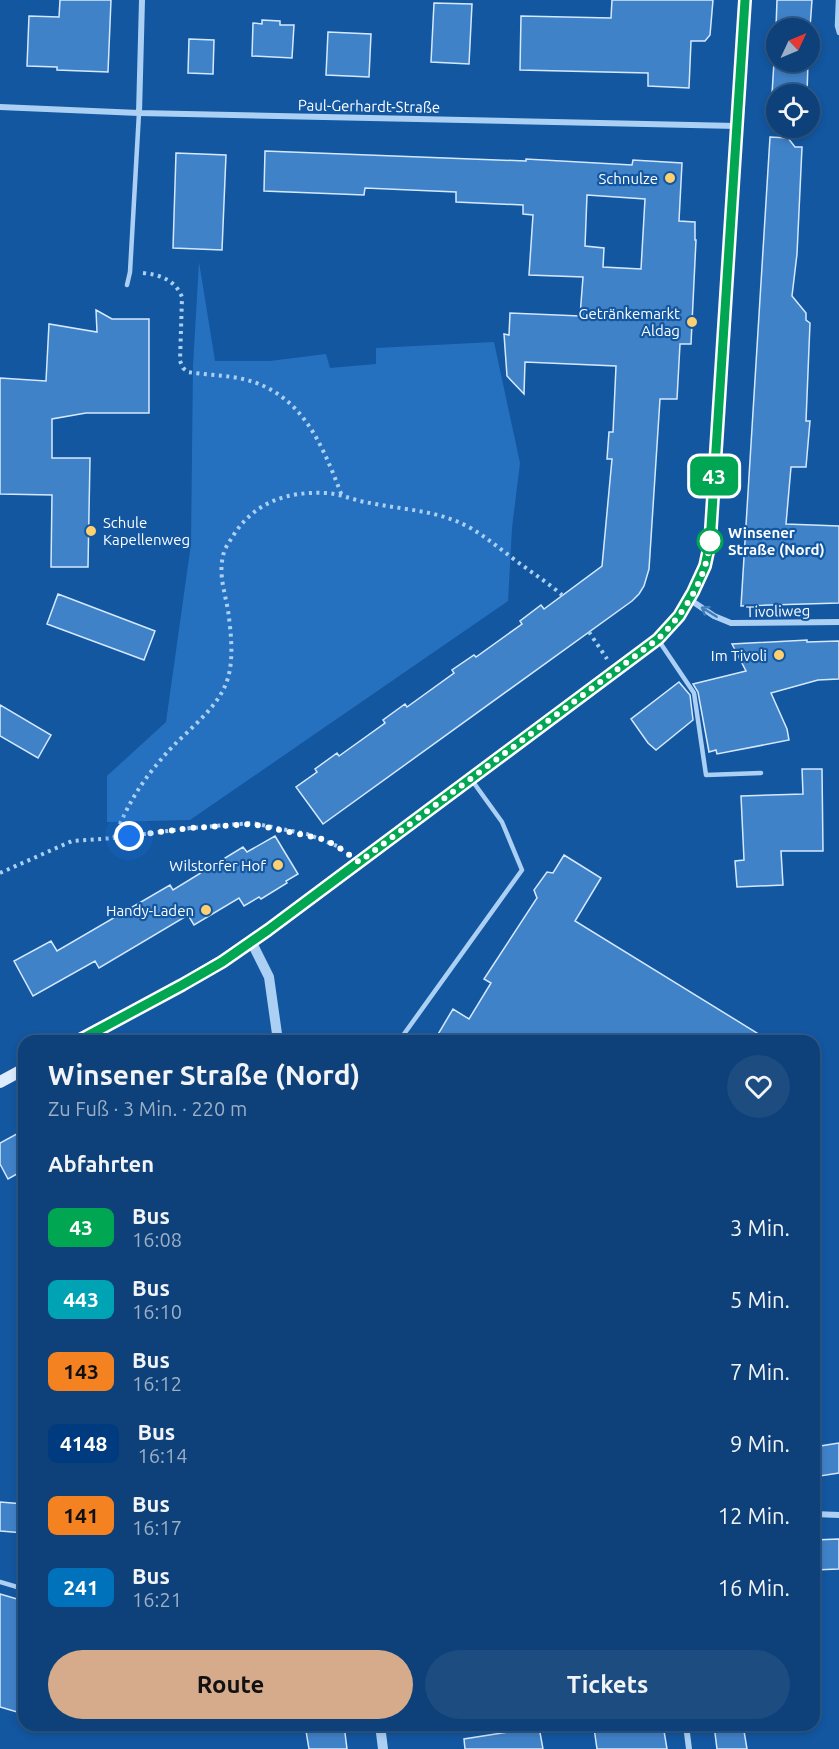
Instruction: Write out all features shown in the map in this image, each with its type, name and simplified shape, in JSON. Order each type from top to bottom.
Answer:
[{"type":"main road","points":[[89,1035],[222,962],[658,639],[679,616],[705,566],[710,543],[746,0]]},
{"type":"main road","points":[[0,1082],[18,1072]]},
{"type":"street","points":[[139,113],[142,0]]},
{"type":"street","name":"Paul-Gerhardt-Straße","points":[[0,107],[139,113],[737,126]]},
{"type":"street","name":"Tivoliweg","points":[[689,599],[714,616],[731,623],[839,622]]},
{"type":"street","points":[[251,941],[269,977],[277,1035]]},
{"type":"street","points":[[820,1514],[839,1515]]},
{"type":"street","points":[[381,1731],[383,1749]]},
{"type":"street","points":[[687,1731],[689,1749]]},
{"type":"lane","points":[[838,0],[839,33]]},
{"type":"lane","points":[[127,285],[130,272],[139,113]]},
{"type":"lane","points":[[658,639],[694,693],[706,775],[761,773]]},
{"type":"lane","points":[[403,1035],[522,870],[502,822],[471,779]]},
{"type":"lane","points":[[0,1582],[18,1587]]},
{"type":"path","points":[[130,272],[162,277],[172,282],[178,289],[182,297],[180,362],[183,368],[196,374],[243,379],[270,389],[284,398],[305,418],[312,429],[343,496]]},
{"type":"path","points":[[114,838],[137,790],[213,704],[224,688],[230,672],[230,644],[228,610],[222,586],[221,564],[225,549],[236,532],[247,517],[260,507],[278,498],[299,494],[327,493],[370,503],[438,514],[492,541],[562,595]]},
{"type":"path","points":[[589,632],[614,672]]},
{"type":"path","points":[[0,873],[72,841],[252,824],[323,839],[359,862]]},
{"type":"shaded area","points":[[199,262],[215,361],[270,361],[326,354],[330,368],[376,364],[376,348],[494,342],[520,463],[512,528],[508,601],[190,820],[107,822],[107,776],[166,722],[191,544],[193,366]]},
{"type":"building","points":[[60,0],[111,0],[108,72],[27,66],[29,16],[59,17]]},
{"type":"building","points":[[612,0],[713,0],[710,35],[705,41],[691,41],[689,88],[648,86],[648,73],[520,70],[521,16],[611,18]]},
{"type":"building","points":[[777,0],[812,0],[811,18],[776,18]]},
{"type":"building","points":[[434,3],[472,4],[469,64],[431,62]]},
{"type":"building","points":[[262,20],[280,21],[280,25],[294,25],[292,58],[252,56],[253,23],[262,24]]},
{"type":"building","points":[[328,32],[371,34],[369,77],[326,75]]},
{"type":"building","points":[[189,39],[214,40],[213,74],[188,73]]},
{"type":"building","points":[[773,72],[808,72],[807,84],[773,84]]},
{"type":"building","points":[[770,138],[788,138],[795,147],[802,147],[797,254],[792,296],[806,313],[806,320],[810,323],[806,421],[810,421],[806,467],[791,467],[786,524],[839,526],[839,603],[741,606]]},
{"type":"building","points":[[265,151],[526,161],[526,159],[632,165],[633,160],[682,163],[679,221],[695,222],[691,344],[680,344],[677,399],[660,399],[649,569],[644,586],[632,601],[323,824],[296,787],[317,772],[315,769],[337,753],[339,756],[385,723],[383,720],[405,704],[407,707],[454,673],[452,670],[474,655],[476,657],[522,624],[520,621],[541,605],[544,609],[602,566],[612,459],[607,459],[609,432],[613,432],[616,366],[525,362],[524,394],[507,376],[504,334],[509,335],[510,313],[580,316],[583,277],[529,275],[533,215],[523,214],[523,205],[456,202],[456,192],[365,188],[364,195],[264,191]],"holes":[[[587,195],[645,199],[641,269],[603,267],[604,248],[585,246]]]},
{"type":"building","points":[[176,153],[226,155],[222,250],[173,248]]},
{"type":"building","points":[[96,310],[112,319],[149,319],[149,413],[86,413],[52,419],[52,458],[90,458],[88,567],[51,567],[52,495],[0,494],[0,378],[46,381],[49,324],[97,332]]},
{"type":"building","points":[[58,594],[155,631],[144,660],[47,624]]},
{"type":"building","points":[[807,640],[807,642],[839,641],[839,679],[818,680],[771,693],[787,729],[789,740],[717,754],[716,750],[709,752],[698,692],[693,684],[746,671],[732,644]]},
{"type":"building","points":[[679,682],[690,695],[693,720],[656,750],[648,743],[631,719]]},
{"type":"building","points":[[0,705],[51,735],[38,758],[0,736]]},
{"type":"building","points":[[802,769],[822,769],[823,851],[781,851],[783,885],[737,887],[735,861],[744,860],[741,796],[803,794]]},
{"type":"building","points":[[275,836],[298,874],[286,881],[287,883],[261,899],[259,897],[244,906],[239,898],[194,925],[188,915],[99,968],[95,961],[33,996],[14,961],[51,941],[57,951],[170,885],[173,890],[243,847],[247,852]]},
{"type":"building","points":[[564,855],[601,878],[575,921],[760,1035],[438,1035],[453,1009],[469,1019],[491,983],[484,979],[537,898],[534,890],[547,872],[553,873]]},
{"type":"building","points":[[18,1133],[18,1173],[8,1179],[0,1164],[0,1143]]},
{"type":"building","points":[[839,1443],[839,1473],[820,1476],[820,1446]]},
{"type":"building","points":[[0,1502],[18,1504],[18,1532],[0,1531]]},
{"type":"building","points":[[839,1539],[839,1569],[820,1570],[820,1540]]},
{"type":"building","points":[[0,1594],[18,1599],[18,1712],[0,1707]]},
{"type":"building","points":[[306,1731],[345,1731],[347,1749],[309,1749]]},
{"type":"building","points":[[514,1731],[540,1731],[543,1749],[465,1749],[464,1739]]},
{"type":"building","points":[[594,1731],[664,1731],[667,1749],[597,1749]]},
{"type":"building","points":[[715,1731],[744,1731],[747,1749],[717,1749]]},
{"type":"bus line","name":"43","points":[[89,1035],[222,962],[268,930],[601,683],[658,639],[679,616],[700,579],[710,543],[745,0]]},
{"type":"place","name":"Schnulze","points":[[670,178]]},
{"type":"place","name":"Getränkemarkt Aldag","points":[[692,322]]},
{"type":"place","name":"Schule Kapellenweg","points":[[91,531]]},
{"type":"place","name":"Winsener Straße (Nord)","points":[[710,541]]},
{"type":"place","name":"Im Tivoli","points":[[779,655]]},
{"type":"place","name":"Wilstorfer Hof","points":[[278,865]]},
{"type":"place","name":"Handy-Laden","points":[[206,910]]},
{"type":"route","points":[[129,836],[191,828],[252,824],[323,839],[359,862],[658,639],[679,616],[700,579],[710,541]]}]
